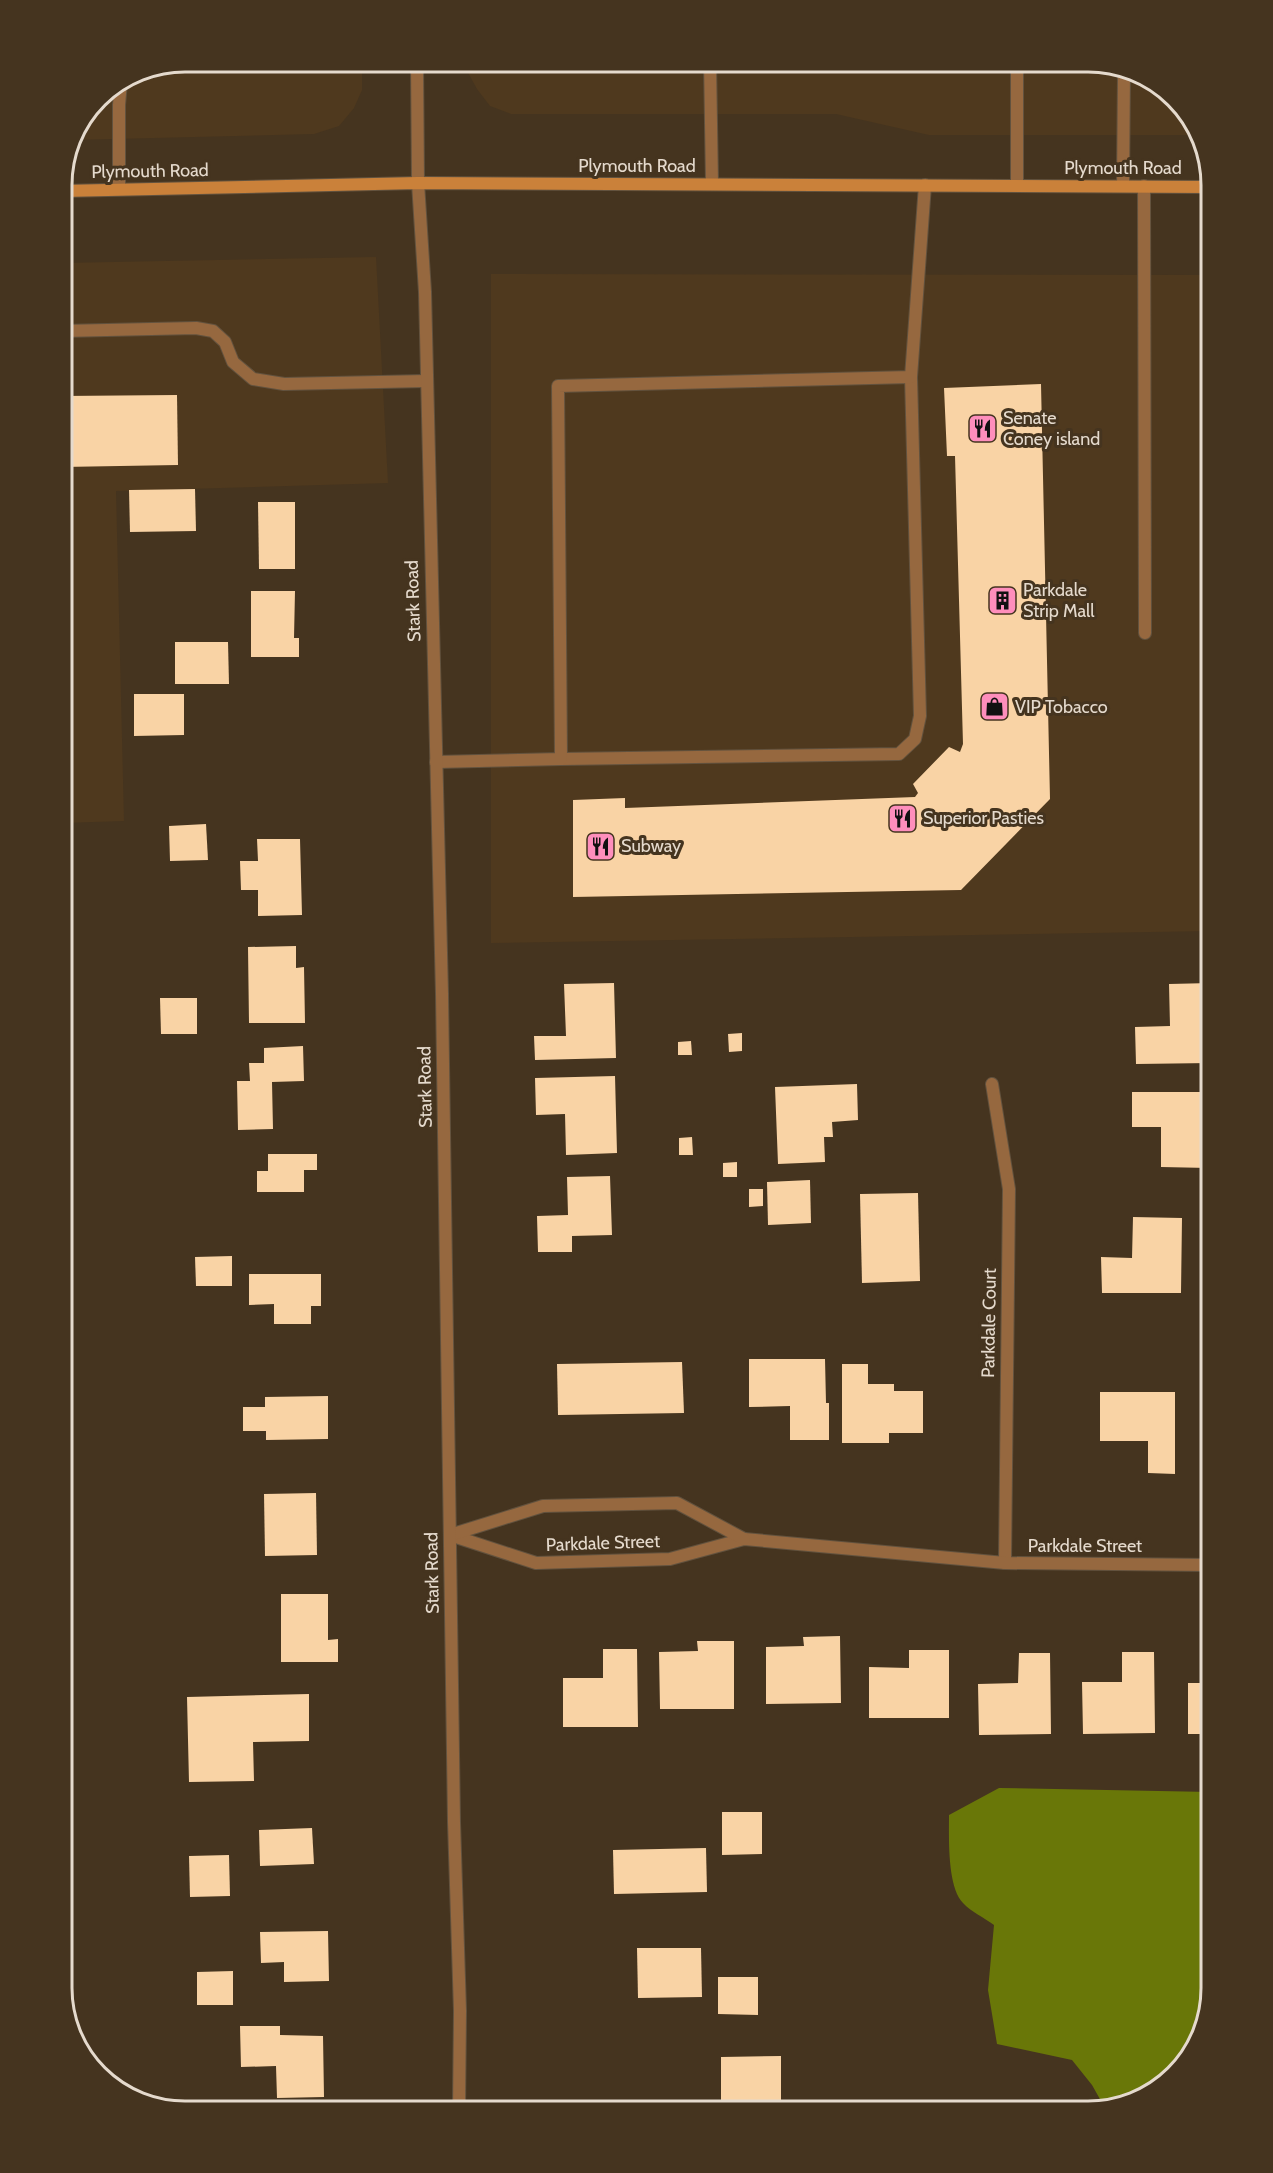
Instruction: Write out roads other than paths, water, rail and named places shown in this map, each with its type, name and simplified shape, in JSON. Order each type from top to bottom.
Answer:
[{"type":"main road","name":"Plymouth Road","points":[[72,191],[418,183],[1201,187]]},
{"type":"street","name":"Stark Road","points":[[417,72],[418,183],[425,292],[442,993],[454,1822],[460,2000],[459,2101]]},
{"type":"street","points":[[710,72],[712,184]]},
{"type":"street","points":[[1017,72],[1017,186]]},
{"type":"street","points":[[1123,186],[1124,78]]},
{"type":"street","points":[[119,189],[120,92]]},
{"type":"street","points":[[436,762],[498,759],[899,754],[915,738],[920,716],[911,378],[924,185]]},
{"type":"street","points":[[1144,186],[1145,633]]},
{"type":"street","points":[[72,331],[196,328],[213,331],[225,342],[233,362],[253,379],[284,384],[426,381]]},
{"type":"street","points":[[561,759],[558,386],[911,378]]},
{"type":"street","name":"Parkdale Court","points":[[992,1084],[1009,1189],[1005,1563]]},
{"type":"street","name":"Parkdale Street","points":[[450,1535],[543,1506],[677,1503],[744,1539]]},
{"type":"street","name":"Parkdale Street","points":[[450,1535],[536,1563],[670,1559],[744,1539],[1005,1563],[1201,1564]]},
{"type":"place","name":"Senate Coney island","points":[[982,428]]},
{"type":"place","name":"Parkdale Strip Mall","points":[[1002,600]]},
{"type":"place","name":"VIP Tobacco","points":[[994,707]]},
{"type":"place","name":"Superior Pasties","points":[[902,818]]},
{"type":"place","name":"Subway","points":[[600,846]]}]
